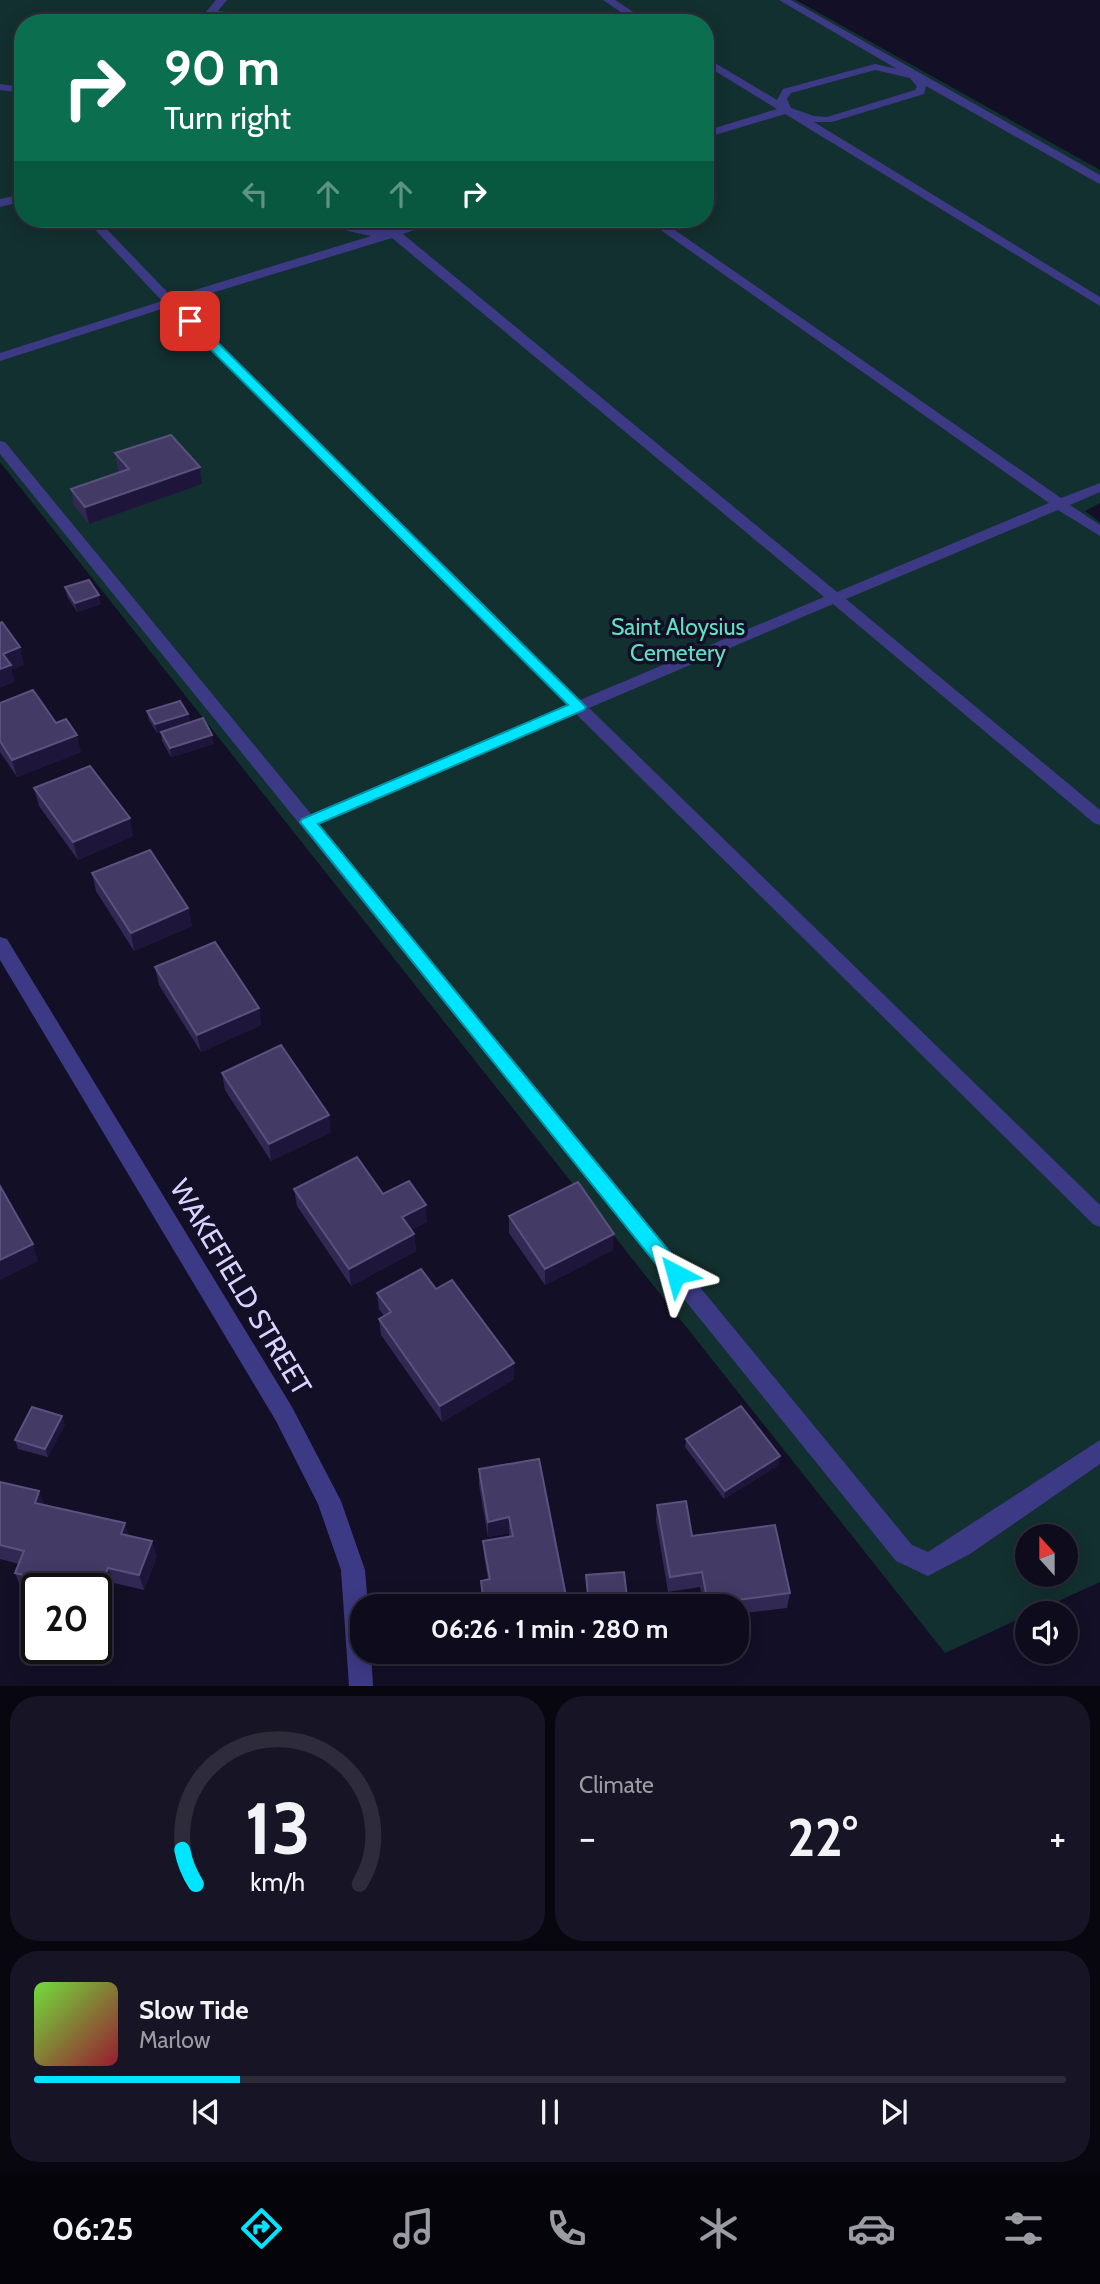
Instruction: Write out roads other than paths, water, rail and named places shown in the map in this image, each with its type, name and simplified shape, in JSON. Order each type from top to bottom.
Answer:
[{"type":"street","points":[[210,13],[222,0]]},
{"type":"street","points":[[608,0],[631,14]]},
{"type":"street","points":[[784,0],[1100,180]]},
{"type":"street","points":[[210,13],[219,14]]},
{"type":"street","points":[[714,66],[1100,302]]},
{"type":"street","points":[[714,132],[786,110],[813,119],[843,118],[920,92],[922,87],[914,76],[875,67],[860,69],[787,91],[782,99],[786,110]]},
{"type":"street","points":[[100,228],[170,302],[578,707],[1100,1218]]},
{"type":"street","points":[[354,228],[366,233],[394,233],[400,228]]},
{"type":"street","points":[[0,357],[410,228]]},
{"type":"street","points":[[664,228],[1100,532]]},
{"type":"street","points":[[394,233],[1100,819]]},
{"type":"street","points":[[0,445],[904,1553],[928,1564],[962,1546],[1100,1451]]},
{"type":"street","points":[[308,822],[1100,487]]},
{"type":"street","name":"WAKEFIELD STREET","points":[[0,944],[277,1402],[329,1501],[353,1570],[361,1685]]},
{"type":"park label","name":"Saint Aloysius Cemetery","points":[[678,640]]}]
